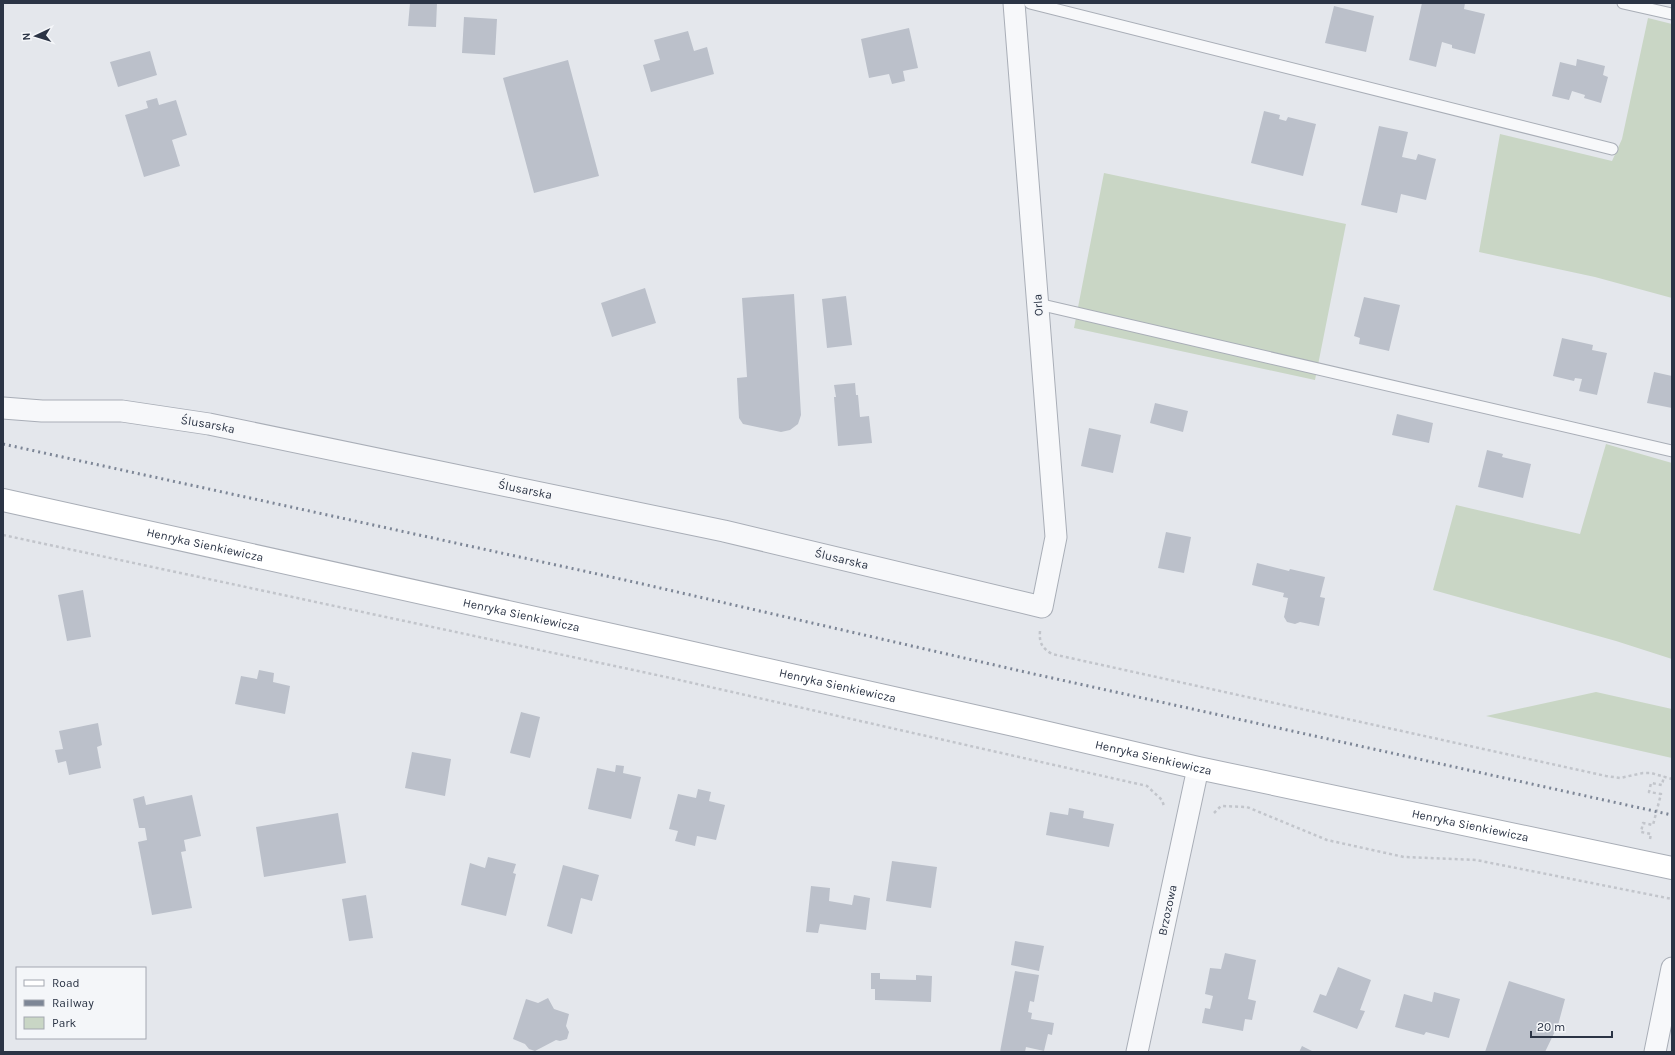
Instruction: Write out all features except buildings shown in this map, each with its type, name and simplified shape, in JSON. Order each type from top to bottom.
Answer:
[{"type":"main road","name":"Henryka Sienkiewicza","points":[[3,500],[1014,725],[1198,768],[1672,868]]},
{"type":"street","name":"Orla","points":[[1014,3],[1056,537],[1042,607]]},
{"type":"street","name":"Ślusarska","points":[[3,408],[42,411],[122,411],[209,424],[724,531],[1042,607]]},
{"type":"street","name":"Brzozowa","points":[[1137,1052],[1198,768]]},
{"type":"street","points":[[1655,1052],[1672,968]]},
{"type":"lane","points":[[1030,3],[1612,149]]},
{"type":"lane","points":[[1623,3],[1672,14]]},
{"type":"lane","points":[[1038,304],[1672,451]]},
{"type":"path","points":[[3,535],[666,677],[1147,786],[1162,800],[1167,812]]},
{"type":"path","points":[[1042,607],[1040,643],[1045,650],[1052,654],[1606,776],[1620,778],[1643,773],[1664,776],[1672,779]]},
{"type":"path","points":[[1649,844],[1651,834],[1641,832],[1643,822],[1654,825],[1661,794],[1649,792],[1651,783],[1662,786],[1664,776]]},
{"type":"path","points":[[1213,814],[1221,806],[1247,807],[1327,840],[1404,857],[1476,860],[1672,899]]},
{"type":"green space","points":[[1648,18],[1672,24],[1672,298],[1595,277],[1479,252],[1500,134],[1612,161],[1622,139]]},
{"type":"green space","points":[[1104,173],[1346,224],[1315,380],[1074,328]]},
{"type":"green space","points":[[1606,444],[1672,463],[1672,659],[1616,641],[1433,590],[1456,505],[1580,534]]},
{"type":"green space","points":[[1596,692],[1672,709],[1672,758],[1486,716]]},
{"type":"railway","points":[[3,444],[634,582],[1025,672],[1672,815]]}]
